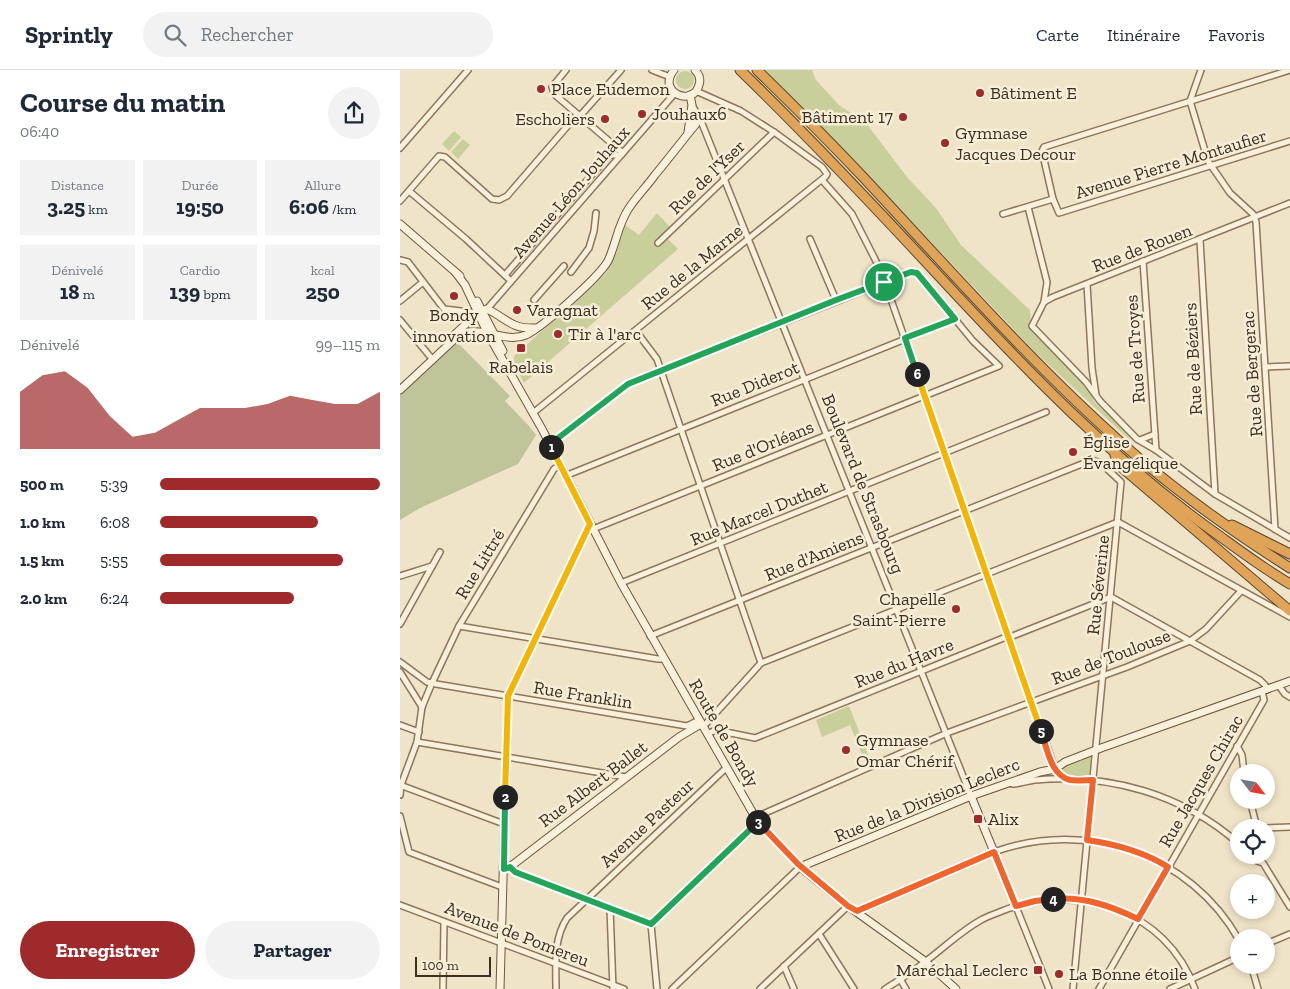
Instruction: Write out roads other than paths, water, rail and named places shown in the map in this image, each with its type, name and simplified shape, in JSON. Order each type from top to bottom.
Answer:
[{"type":"highway","points":[[740,70],[804,132],[1047,390],[1114,452],[1168,498],[1203,525],[1290,584]]},
{"type":"highway","points":[[757,70],[862,176],[1058,385],[1153,470],[1224,524],[1290,568]]},
{"type":"highway","points":[[1114,452],[1119,465],[1290,611]]},
{"type":"highway","points":[[1224,524],[1235,526],[1290,554]]},
{"type":"street","points":[[400,148],[468,70]]},
{"type":"street","points":[[566,70],[554,84],[552,90],[554,94],[622,154]]},
{"type":"street","points":[[400,201],[439,156],[444,157],[492,199],[499,200],[507,196],[620,70]]},
{"type":"street","points":[[652,70],[672,73],[670,85],[675,93],[681,96],[693,93],[741,111],[774,132],[822,167],[827,174],[822,180],[852,214],[876,260],[905,338],[1055,769],[1060,776],[1070,780]]},
{"type":"street","points":[[688,134],[693,93],[700,82],[695,70]]},
{"type":"street","points":[[1201,70],[1190,101],[1211,166],[1230,193],[1255,218]]},
{"type":"street","points":[[1002,214],[1053,199],[1042,149],[1044,146],[1290,70]]},
{"type":"street","name":"Avenue Léon Jouhaux","points":[[486,311],[675,93]]},
{"type":"street","name":"Boulevard de Strasbourg","points":[[692,105],[698,121],[705,130],[1049,989]]},
{"type":"street","points":[[400,390],[431,358],[464,333],[493,331],[503,337],[517,337],[526,335],[555,313],[602,270],[612,249],[620,224],[630,206],[698,121]]},
{"type":"street","name":"Rue de l'Yser","points":[[658,243],[774,132]]},
{"type":"street","name":"Avenue Pierre Montaufier","points":[[1053,199],[1059,213],[1290,142]]},
{"type":"street","points":[[505,275],[609,155],[622,154]]},
{"type":"street","name":"Rue de la Marne","points":[[533,413],[822,180]]},
{"type":"street","points":[[409,191],[511,281]]},
{"type":"street","name":"Rue de Rouen","points":[[1043,304],[1143,261],[1290,203]]},
{"type":"street","points":[[1028,207],[1047,282],[1043,304],[1032,326],[1086,382],[1096,396],[1134,437],[1156,450],[1215,494],[1290,538]]},
{"type":"street","points":[[571,272],[589,248],[594,231],[596,213]]},
{"type":"street","name":"Rue de Bergerac","points":[[1255,218],[1275,529]]},
{"type":"street","name":"Route de Bondy","points":[[400,224],[456,273],[486,311],[493,331],[520,389],[621,584],[757,820],[800,867],[848,906],[926,962],[956,989]]},
{"type":"street","points":[[810,239],[836,300]]},
{"type":"street","name":"Rue de Béziers","points":[[1200,240],[1215,494]]},
{"type":"street","points":[[400,260],[408,262],[444,309],[486,311],[515,326],[536,328]]},
{"type":"street","name":"Rue de Troyes","points":[[1143,261],[1156,450]]},
{"type":"street","points":[[534,300],[564,266]]},
{"type":"street","points":[[549,445],[628,384],[836,300],[911,272],[917,273],[955,319]]},
{"type":"street","points":[[400,301],[423,282]]},
{"type":"street","points":[[1087,284],[1096,396]]},
{"type":"street","points":[[486,311],[496,318],[493,331]]},
{"type":"street","points":[[400,386],[486,311]]},
{"type":"street","name":"Rue Diderot","points":[[565,476],[955,319]]},
{"type":"street","name":"Rue d'Orléans","points":[[592,526],[701,486],[999,366],[973,341],[955,319]]},
{"type":"street","points":[[400,320],[431,358]]},
{"type":"street","points":[[636,331],[657,359],[761,663]]},
{"type":"street","points":[[1265,367],[1290,366]]},
{"type":"street","points":[[1086,382],[1093,370]]},
{"type":"street","name":"Rue Marcel Duthet","points":[[621,584],[1046,412]]},
{"type":"street","points":[[1140,440],[1154,434]]},
{"type":"street","name":"Rue d'Amiens","points":[[650,636],[1092,460],[1101,464],[1122,482]]},
{"type":"street","name":"Rue Littré","points":[[400,795],[400,785],[417,742],[422,707],[459,626],[554,469],[560,465]]},
{"type":"street","points":[[1206,487],[1214,476]]},
{"type":"street","name":"Rue Séverine","points":[[1073,989],[1122,482]]},
{"type":"street","points":[[703,727],[761,663],[1118,522],[1290,617]]},
{"type":"street","points":[[500,989],[502,887],[507,868],[504,824],[508,696],[592,526]]},
{"type":"street","points":[[400,623],[440,552]]},
{"type":"street","points":[[400,576],[432,566]]},
{"type":"street","name":"Rue de Toulouse","points":[[651,924],[757,820],[946,733],[1161,654],[1190,641],[1206,629],[1241,591]]},
{"type":"street","points":[[1111,597],[1260,680],[1265,685],[1264,690]]},
{"type":"street","name":"Rue du Havre","points":[[703,727],[754,738],[1111,597]]},
{"type":"street","points":[[459,626],[535,640],[664,659]]},
{"type":"street","points":[[400,662],[427,682],[432,683]]},
{"type":"street","points":[[400,672],[422,707]]},
{"type":"street","name":"Rue de la Division Leclerc","points":[[800,867],[972,796],[1040,772],[1055,769],[1065,762],[1096,750],[1290,681]]},
{"type":"street","name":"Rue Franklin","points":[[432,683],[687,726],[703,727]]},
{"type":"street","points":[[1279,686],[1290,697]]},
{"type":"street","name":"Rue Jacques Chirac","points":[[1099,989],[1264,700],[1264,690]]},
{"type":"street","points":[[400,724],[419,732]]},
{"type":"street","name":"Rue Albert Ballet","points":[[507,868],[679,737],[703,727]]},
{"type":"street","points":[[417,742],[626,777]]},
{"type":"street","points":[[1237,746],[1242,755],[1243,764]]},
{"type":"street","name":"Avenue Pasteur","points":[[556,989],[557,945],[560,930],[567,918],[726,768]]},
{"type":"street","points":[[999,786],[1034,780],[1093,780],[1128,786],[1152,793],[1198,814],[1230,837]]},
{"type":"street","points":[[400,785],[504,824]]},
{"type":"street","points":[[400,816],[409,852],[502,887]]},
{"type":"street","points":[[1275,828],[1290,827]]},
{"type":"street","points":[[400,842],[404,837]]},
{"type":"street","points":[[857,911],[994,852],[1018,844],[1060,839],[1087,840],[1112,844],[1136,852],[1168,867],[1202,892],[1233,929]]},
{"type":"street","points":[[1264,864],[1290,907]]},
{"type":"street","points":[[672,989],[800,867]]},
{"type":"street","points":[[507,868],[651,924],[657,989]]},
{"type":"street","points":[[885,989],[926,962],[958,935],[982,919],[1016,906],[1035,901],[1060,898],[1082,900],[1110,906],[1138,919],[1156,933],[1180,959],[1195,989]]},
{"type":"street","name":"Avenue de Pomereu","points":[[400,905],[556,963],[613,987],[624,989]]},
{"type":"street","points":[[760,989],[848,906]]},
{"type":"street","points":[[610,908],[613,987]]},
{"type":"street","points":[[443,989],[444,922]]},
{"type":"street","points":[[819,934],[854,989]]},
{"type":"street","points":[[1275,940],[1290,934]]},
{"type":"street","points":[[1170,989],[1230,961]]},
{"type":"street","points":[[784,966],[794,989]]},
{"type":"street","points":[[1254,974],[1258,989]]},
{"type":"street","points":[[900,980],[906,989]]},
{"type":"place","name":"Place Eudemon","points":[[541,89]]},
{"type":"place","name":"Bâtiment E","points":[[980,93]]},
{"type":"place","name":"Jouhaux6","points":[[642,114]]},
{"type":"place","name":"Bâtiment 17","points":[[903,117]]},
{"type":"place","name":"Escholiers","points":[[605,119]]},
{"type":"place","name":"Gymnase Jacques Decour","points":[[945,143]]},
{"type":"place","name":"Bondy innovation","points":[[454,296]]},
{"type":"place","name":"Varagnat","points":[[517,310]]},
{"type":"place","name":"Tir à l'arc","points":[[558,334]]},
{"type":"place","name":"Rabelais","points":[[521,348]]},
{"type":"place","name":"Église Évangélique","points":[[1073,452]]},
{"type":"place","name":"Chapelle Saint-Pierre","points":[[956,609]]},
{"type":"place","name":"Gymnase Omar Chérif","points":[[846,750]]},
{"type":"place","name":"Alix","points":[[978,819]]},
{"type":"place","name":"Maréchal Leclerc","points":[[1038,970]]},
{"type":"place","name":"La Bonne étoile","points":[[1059,974]]}]
